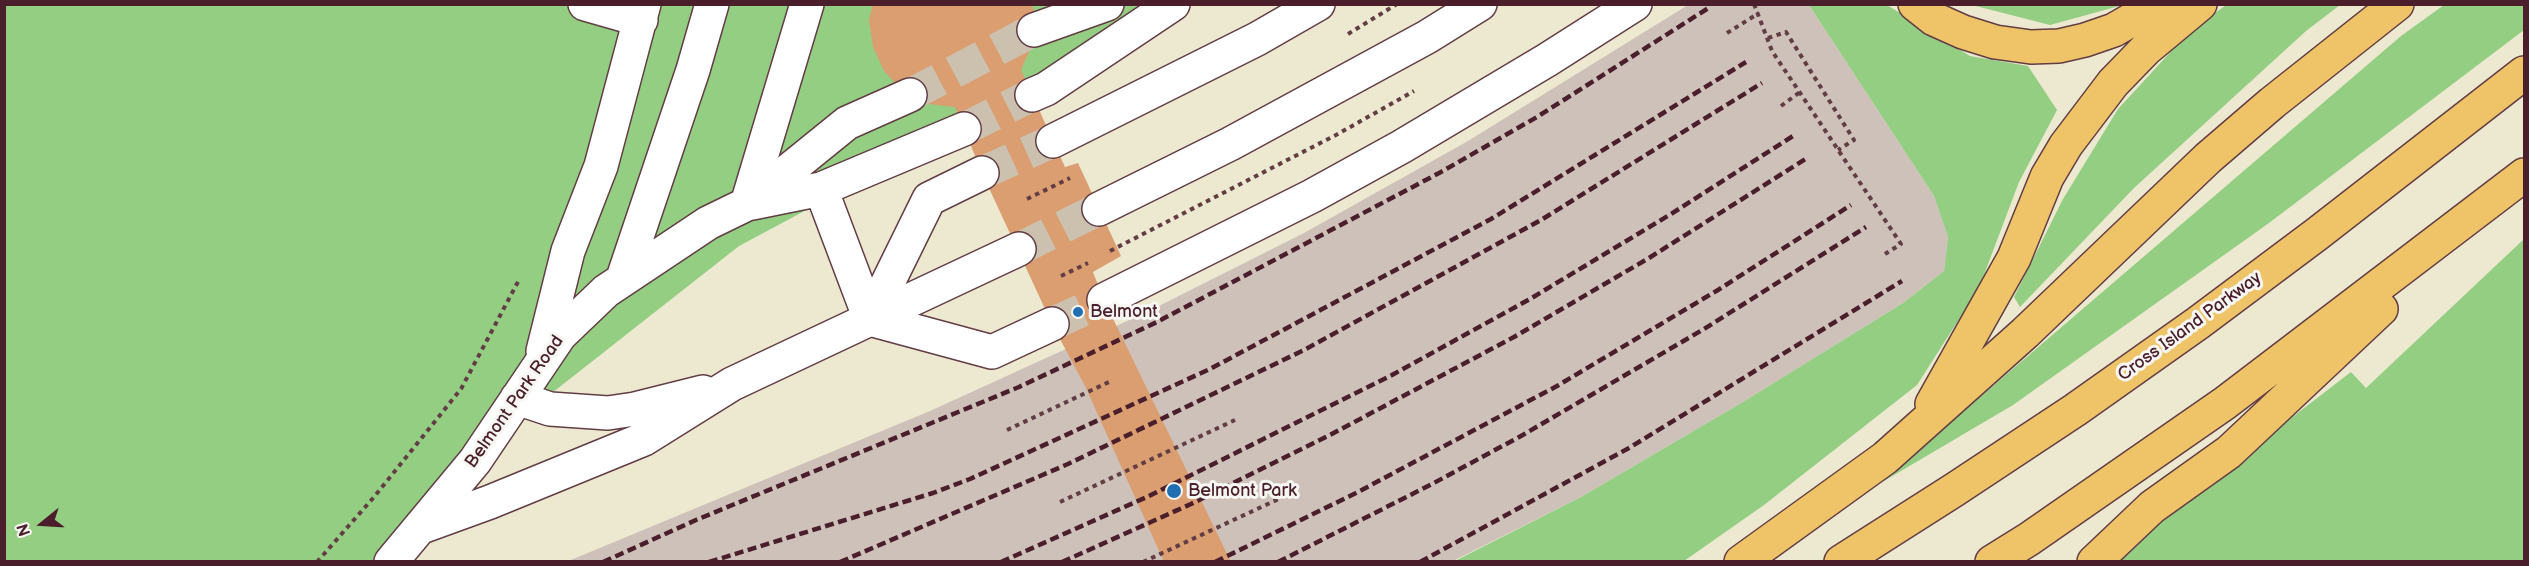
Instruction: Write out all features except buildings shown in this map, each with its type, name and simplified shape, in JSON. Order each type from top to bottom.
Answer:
[{"type":"highway","points":[[1915,4],[1934,19],[1964,32],[1995,42],[2031,47],[2059,46],[2085,40],[2114,30],[2159,4]]},
{"type":"highway","points":[[1920,424],[2014,258],[2047,177],[2066,145],[2113,83],[2146,49],[2200,4]]},
{"type":"highway","points":[[1741,561],[1885,458],[1920,424],[2025,333],[2208,158],[2280,96],[2397,4]]},
{"type":"highway","name":"Cross Island Parkway","points":[[1841,561],[2048,428],[2198,323],[2524,73]]},
{"type":"highway","points":[[1992,561],[2029,539],[2225,403],[2521,178]]},
{"type":"highway","points":[[2094,561],[2152,507],[2229,452],[2521,178]]},
{"type":"street","points":[[540,362],[567,251],[601,166],[643,12],[585,4]]},
{"type":"street","points":[[623,278],[693,70],[712,4]]},
{"type":"street","points":[[747,204],[807,4]]},
{"type":"street","points":[[1034,30],[1107,4]]},
{"type":"street","points":[[1032,95],[1046,89],[1173,4]]},
{"type":"street","points":[[1053,141],[1257,39],[1318,4]]},
{"type":"street","points":[[1099,209],[1230,144],[1427,37],[1480,4]]},
{"type":"street","points":[[1104,300],[1312,196],[1401,147],[1547,60],[1635,4]]},
{"type":"street","points":[[747,204],[847,123],[910,94]]},
{"type":"street","points":[[747,204],[821,189],[964,129]]},
{"type":"street","points":[[870,319],[929,199],[982,174]]},
{"type":"street","points":[[821,189],[870,319]]},
{"type":"street","name":"Belmont Park Road","points":[[391,561],[476,461],[560,335],[623,278],[708,223],[747,204]]},
{"type":"street","points":[[421,527],[490,502],[644,439],[732,384],[1019,249]]},
{"type":"street","points":[[870,319],[992,352],[1052,324]]},
{"type":"street","points":[[517,398],[550,409],[608,413],[635,409],[732,384]]},
{"type":"path","points":[[1754,4],[1772,51],[1901,244],[1885,254]]},
{"type":"path","points":[[1727,33],[1759,13]]},
{"type":"path","points":[[1768,38],[1786,32],[1854,140],[1838,150]]},
{"type":"path","points":[[1780,106],[1800,93]]},
{"type":"path","points":[[1102,255],[1205,203]]},
{"type":"path","points":[[1061,276],[1092,260]]},
{"type":"path","points":[[317,561],[374,497],[461,389],[521,275]]},
{"type":"path","points":[[1007,430],[1109,382]]},
{"type":"path","points":[[1060,502],[1235,420]]},
{"type":"path","points":[[1143,561],[1298,490]]},
{"type":"shaded area","points":[[1688,5],[1809,5],[1934,196],[1948,237],[1944,271],[1903,303],[1743,402],[1581,497],[1453,561],[566,562],[930,411],[1149,311],[1304,233],[1468,141]]},
{"type":"green space","points":[[2123,4],[2050,25],[1972,5]]},
{"type":"green space","points":[[4,5],[1190,5],[739,246],[487,444],[393,562],[5,561]]},
{"type":"green space","points":[[1809,5],[1887,5],[1970,56],[2028,66],[2057,110],[2019,182],[1979,288],[1917,385],[1764,505],[1684,561],[1453,562],[1581,497],[1743,402],[1903,303],[1944,271],[1948,237],[1934,196]]},
{"type":"green space","points":[[2226,5],[2340,5],[2306,31],[2134,188],[2020,307],[2014,297],[2063,199],[2118,109],[2188,33]]},
{"type":"green space","points":[[2444,5],[2524,5],[2524,30],[2269,223],[2013,405],[1811,524],[1980,397],[2401,36]]},
{"type":"green space","points":[[2524,239],[2524,561],[2119,562],[2161,518],[2351,372],[2366,388]]},
{"type":"tunnel","points":[[910,95],[1034,30]]},
{"type":"tunnel","points":[[964,129],[1032,95]]},
{"type":"tunnel","points":[[982,173],[1053,141]]},
{"type":"tunnel","points":[[1019,249],[1099,209]]},
{"type":"tunnel","points":[[1052,324],[1104,300]]},
{"type":"railway","points":[[603,562],[696,520],[1019,387],[1157,322],[1441,172],[1537,117],[1710,7]]},
{"type":"railway","points":[[709,562],[933,493],[970,479],[1210,369],[1491,219],[1746,62]]},
{"type":"railway","points":[[840,562],[1068,464],[1304,350],[1541,220],[1762,83]]},
{"type":"railway","points":[[1001,562],[1149,496],[1392,375],[1530,299],[1671,214],[1793,136]]},
{"type":"railway","points":[[1062,562],[1191,504],[1330,435],[1514,337],[1649,258],[1807,158]]},
{"type":"railway","points":[[1215,562],[1356,493],[1557,386],[1718,290],[1851,205]]},
{"type":"railway","points":[[1278,562],[1521,436],[1704,329],[1866,227]]},
{"type":"railway","points":[[1420,562],[1629,448],[1902,281]]},
{"type":"place","name":"Belmont","points":[[1078,312]]},
{"type":"place","name":"Belmont Park","points":[[1174,491]]}]
